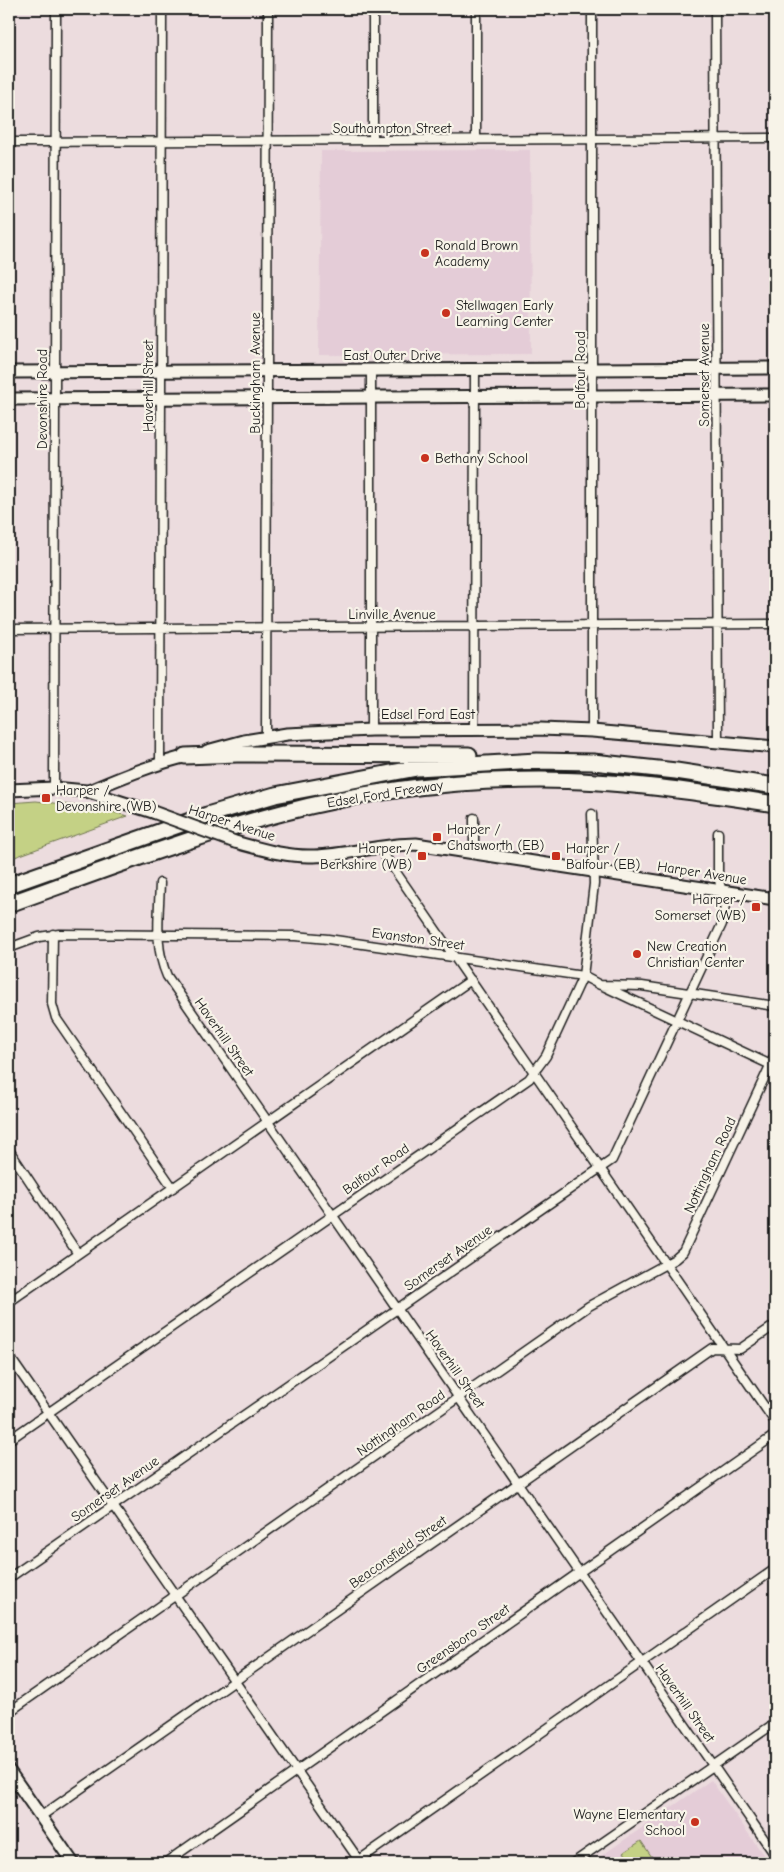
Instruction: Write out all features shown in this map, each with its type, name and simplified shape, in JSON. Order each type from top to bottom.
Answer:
[{"type":"highway","points":[[185,756],[387,754],[490,756],[537,761]]},
{"type":"highway","name":"Edsel Ford Freeway","points":[[9,885],[207,815],[275,795],[417,768],[537,761],[593,762],[676,770],[775,786]]},
{"type":"highway","name":"Edsel Ford Freeway","points":[[9,904],[197,838],[282,813],[348,798],[405,789],[478,782],[570,780],[639,784],[775,804]]},
{"type":"street","name":"Devonshire Road","points":[[54,788],[56,9]]},
{"type":"street","name":"Haverhill Street","points":[[160,764],[162,9]]},
{"type":"street","name":"Buckingham Avenue","points":[[266,737],[268,9]]},
{"type":"street","points":[[373,9],[373,140]]},
{"type":"street","points":[[476,9],[476,140]]},
{"type":"street","name":"Balfour Road","points":[[592,9],[592,731]]},
{"type":"street","name":"Somerset Avenue","points":[[715,9],[718,742]]},
{"type":"street","name":"Southampton Street","points":[[9,142],[775,138]]},
{"type":"street","name":"East Outer Drive","points":[[9,372],[775,368]]},
{"type":"street","points":[[474,729],[475,369]]},
{"type":"street","points":[[370,370],[371,730]]},
{"type":"street","points":[[9,399],[775,395]]},
{"type":"street","name":"Linville Avenue","points":[[9,629],[775,624]]},
{"type":"street","name":"Edsel Ford East","points":[[89,791],[122,777],[185,756],[244,741],[320,731],[474,729],[592,731],[775,747]]},
{"type":"street","name":"Harper Avenue","points":[[9,790],[54,788],[89,791],[235,842],[261,850],[296,856],[325,855],[378,846],[416,844],[775,899]]},
{"type":"street","name":"Balfour Road","points":[[9,1440],[535,1072],[546,1056],[583,976],[594,884],[592,814]]},
{"type":"street","points":[[474,818],[474,853]]},
{"type":"street","name":"Somerset Avenue","points":[[9,1578],[612,1160],[722,924],[726,905],[718,876],[718,833]]},
{"type":"street","points":[[378,846],[775,1422]]},
{"type":"street","name":"Haverhill Street","points":[[160,883],[160,957],[167,976],[775,1855]]},
{"type":"street","points":[[53,934],[52,1004],[56,1018],[173,1188]]},
{"type":"street","name":"Evanston Street","points":[[9,948],[53,934],[295,936],[328,938],[583,976],[600,985],[642,986],[775,1006]]},
{"type":"street","points":[[9,1302],[471,980]]},
{"type":"street","points":[[600,985],[773,1066]]},
{"type":"street","name":"Nottingham Road","points":[[9,1712],[589,1306],[667,1264],[682,1252],[773,1066],[775,1055]]},
{"type":"street","points":[[9,1150],[78,1254]]},
{"type":"street","name":"Beaconsfield Street","points":[[40,1817],[712,1348],[740,1349],[775,1325]]},
{"type":"street","points":[[9,1356],[359,1862],[775,1569]]},
{"type":"street","name":"Greensboro Street","points":[[165,1863],[775,1435]]},
{"type":"street","points":[[573,1863],[775,1723]]},
{"type":"street","points":[[9,1771],[71,1863]]},
{"type":"shaded area","name":"Ronald Brown Academy","points":[[530,150],[531,354],[319,355],[321,151]]},
{"type":"shaded area","name":"Wayne Elementary School","points":[[711,1780],[769,1863],[591,1863]]},
{"type":"green space","points":[[36,801],[96,808],[128,816],[12,858],[9,848],[9,803]]},
{"type":"green space","points":[[641,1841],[656,1863],[631,1863],[624,1852]]},
{"type":"place","name":"Ronald Brown Academy","points":[[425,253]]},
{"type":"place","name":"Stellwagen Early Learning Center","points":[[446,313]]},
{"type":"place","name":"Bethany School","points":[[425,458]]},
{"type":"place","name":"Harper / Devonshire (WB)","points":[[46,798]]},
{"type":"place","name":"Harper / Chatsworth (EB)","points":[[437,837]]},
{"type":"place","name":"Harper / Berkshire (WB)","points":[[422,856]]},
{"type":"place","name":"Harper / Balfour (EB)","points":[[556,856]]},
{"type":"place","name":"Harper / Somerset (WB)","points":[[756,907]]},
{"type":"place","name":"New Creation Christian Center","points":[[637,954]]},
{"type":"place","name":"Wayne Elementary School","points":[[695,1822]]}]
